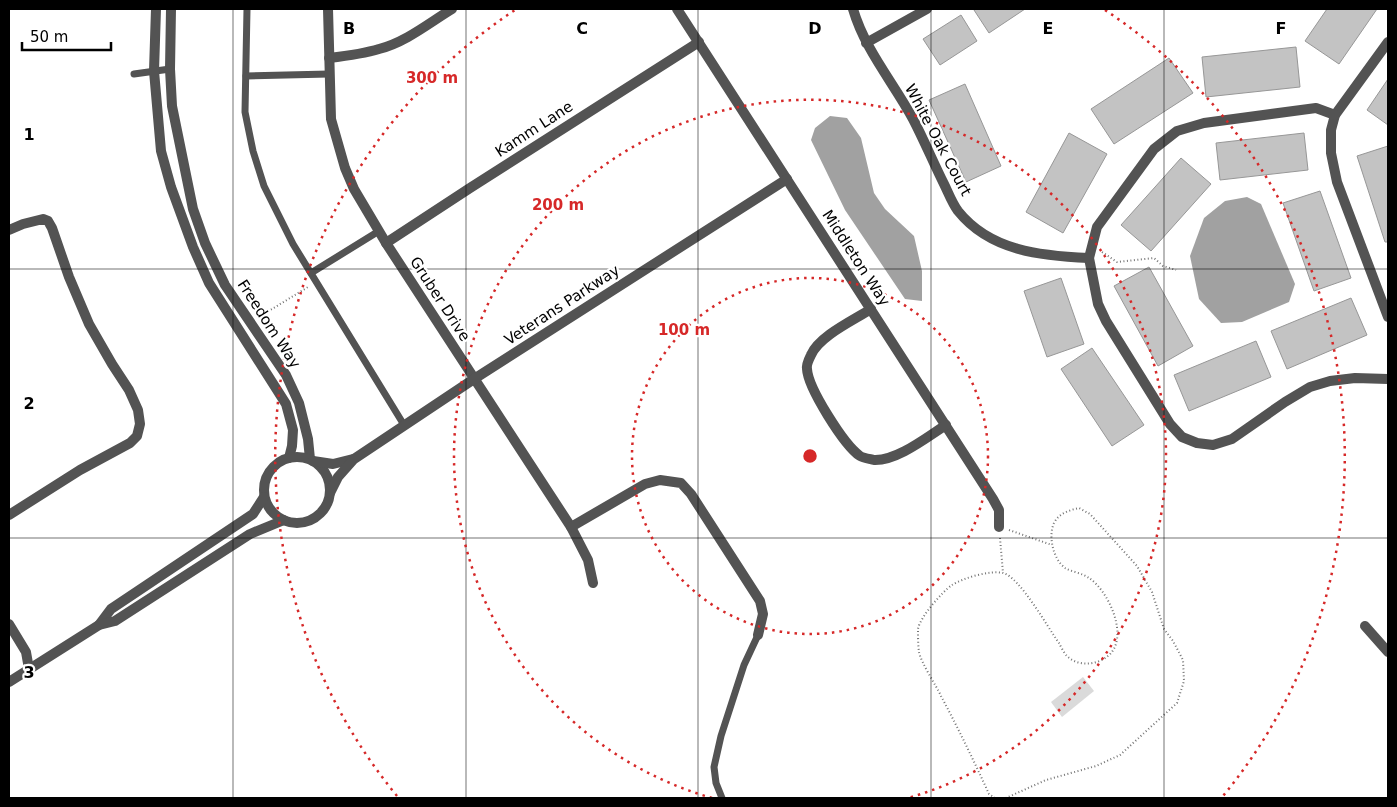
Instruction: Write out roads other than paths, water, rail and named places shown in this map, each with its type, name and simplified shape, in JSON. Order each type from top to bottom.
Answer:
[{"type":"street","name":"Freedom Way","points":[[156,9],[154,71],[162,151],[179,212],[209,282],[286,404],[293,430],[289,458]]},
{"type":"street","name":"Freedom Way","points":[[171,9],[170,69],[174,119],[193,209],[205,243],[225,284],[286,376],[299,403],[311,460]]},
{"type":"street","name":"Gruber Drive","points":[[328,9],[331,119],[345,168],[354,189],[386,243],[571,527],[588,560],[593,583]]},
{"type":"street","points":[[329,58],[357,55],[381,49],[409,36],[452,9]]},
{"type":"street","name":"Middleton Way","points":[[678,9],[993,499],[999,510],[999,526]]},
{"type":"street","name":"White Oak Court","points":[[853,9],[859,29],[866,43],[912,118],[957,210],[978,230],[1004,245],[1028,253],[1089,258]]},
{"type":"street","points":[[866,43],[927,9]]},
{"type":"street","name":"Kamm Lane","points":[[386,243],[699,42]]},
{"type":"street","points":[[1388,42],[1335,115],[1331,130],[1331,153],[1337,182],[1388,317]]},
{"type":"street","points":[[1335,115],[1316,108],[1204,123],[1177,131],[1154,148],[1097,227],[1089,258],[1098,304],[1106,322],[1170,424],[1182,437],[1198,443],[1214,445],[1232,439],[1310,387],[1330,381],[1355,378],[1388,379]]},
{"type":"street","name":"Veterans Parkway","points":[[330,493],[338,477],[354,459],[474,379],[787,179]]},
{"type":"street","points":[[179,212],[193,209]]},
{"type":"street","points":[[9,230],[37,220],[43,219],[48,221],[89,324],[129,390],[138,410],[140,424],[137,436],[130,444],[80,470],[9,515]]},
{"type":"street","points":[[871,309],[823,339],[812,352],[806,368],[816,395],[849,446],[861,457],[874,460],[886,459],[902,452],[946,425]]},
{"type":"street","points":[[297,456],[311,460],[321,467],[330,484],[327,503],[322,512],[304,522],[294,523],[284,520],[275,515],[268,507],[264,498],[266,477],[271,468],[289,458],[297,456]]},
{"type":"street","name":"Veterans Parkway","points":[[311,460],[333,464],[354,459]]},
{"type":"street","points":[[571,527],[645,484],[660,480],[681,483],[691,494],[760,601],[763,614],[758,634]]},
{"type":"street","points":[[99,625],[111,609],[253,514],[264,498]]},
{"type":"street","points":[[9,682],[99,625],[115,621],[250,534],[284,520]]},
{"type":"street","points":[[9,624],[26,652],[29,669]]},
{"type":"street","points":[[1365,626],[1388,652]]},
{"type":"lane","points":[[247,9],[245,112],[253,151],[264,186],[293,244],[404,425]]},
{"type":"lane","points":[[134,74],[170,69]]},
{"type":"lane","points":[[246,76],[329,74]]},
{"type":"lane","points":[[311,273],[379,230]]},
{"type":"lane","points":[[241,331],[251,323]]},
{"type":"lane","points":[[722,798],[716,783],[714,767],[744,665],[758,634]]}]
